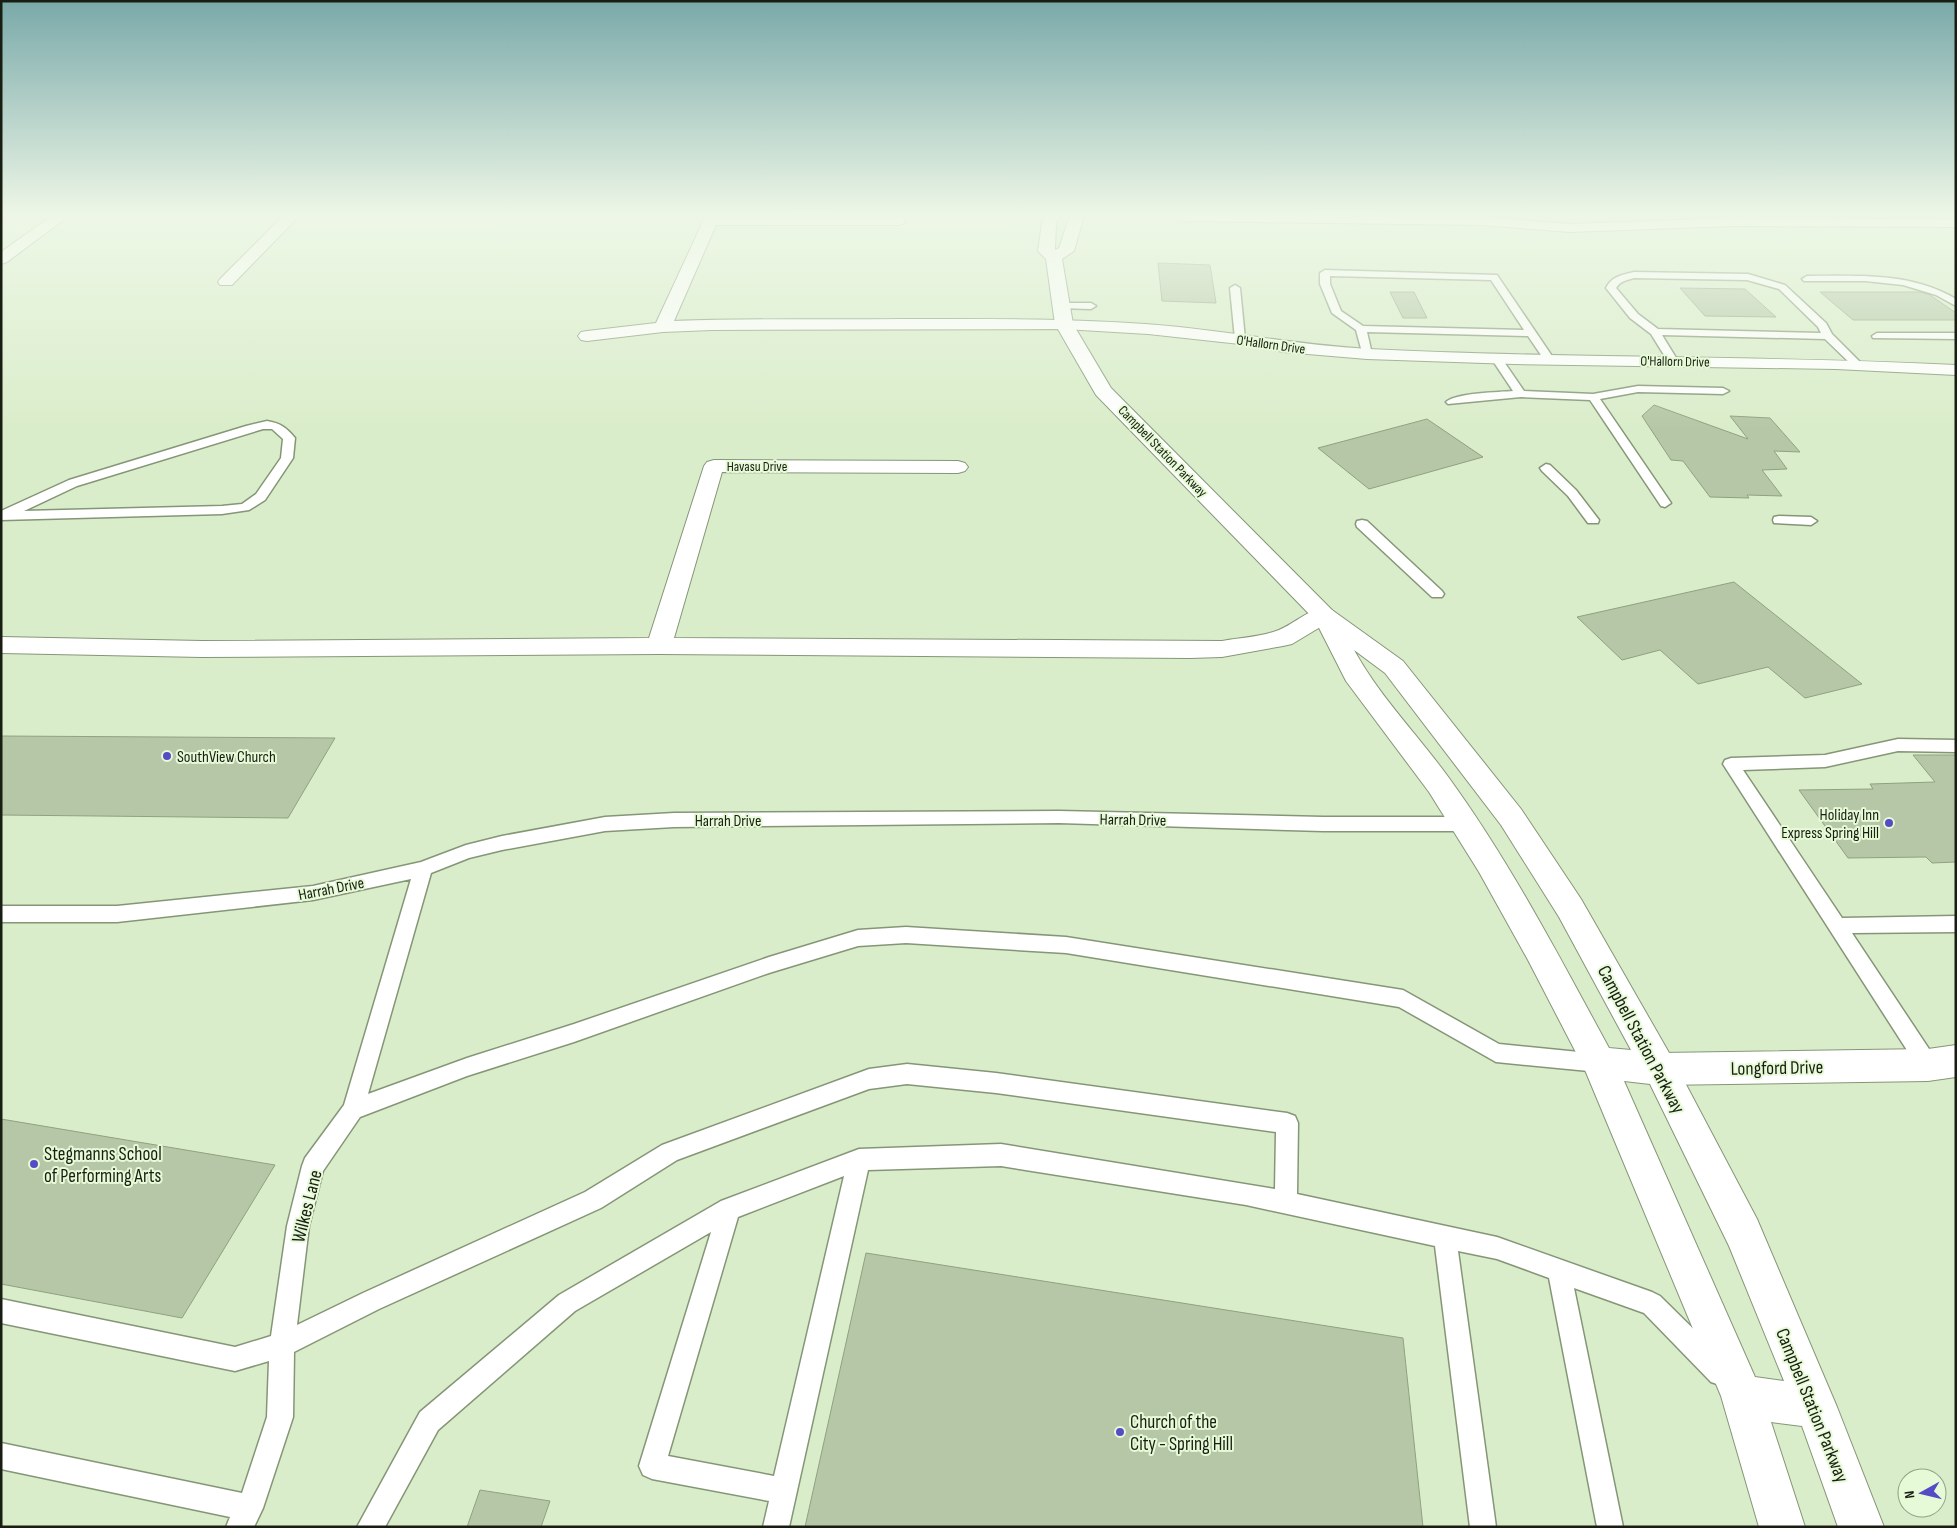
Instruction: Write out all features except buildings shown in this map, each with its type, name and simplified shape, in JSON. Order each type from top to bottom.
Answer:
[{"type":"street","points":[[663,327],[681,286]]},
{"type":"street","name":"Campbell Station Parkway","points":[[1059,286],[1063,315],[1104,391],[1324,615],[1394,667],[1511,817],[1570,908],[1660,1069],[1743,1233],[1816,1407],[1861,1527]]},
{"type":"street","name":"O'Hallorn Drive","points":[[587,336],[663,327],[1063,315],[1148,329],[1240,339],[1284,347],[1367,354],[1857,364],[1956,370]]},
{"type":"street","name":"Havasu Drive","points":[[659,646],[714,466],[958,467]]},
{"type":"street","name":"Campbell Station Parkway","points":[[1324,615],[1355,675],[1410,745],[1465,824],[1516,908],[1599,1063],[1742,1396],[1782,1527]]},
{"type":"street","points":[[1,645],[202,650],[659,646],[1222,649],[1284,638],[1324,615]]},
{"type":"street","name":"Longford Drive","points":[[1599,1063],[1660,1069],[1942,1063]]},
{"type":"street","points":[[1742,1396],[1816,1407]]},
{"type":"lane","points":[[1326,286],[1337,312],[1360,329],[1532,332]]},
{"type":"lane","points":[[1500,286],[1549,359]]},
{"type":"lane","points":[[1612,286],[1611,288],[1634,316],[1655,332],[1673,361]]},
{"type":"lane","points":[[1780,286],[1822,325],[1828,336],[1857,364]]},
{"type":"lane","points":[[1920,286],[1941,292],[1956,303]]},
{"type":"lane","points":[[1236,288],[1240,339]]},
{"type":"lane","points":[[1063,315],[1091,306]]},
{"type":"lane","points":[[1360,329],[1367,354]]},
{"type":"lane","points":[[1655,332],[1828,336]]},
{"type":"lane","points":[[1877,336],[1956,336]]},
{"type":"lane","points":[[1496,358],[1520,394]]},
{"type":"lane","points":[[1452,402],[1485,396],[1520,394],[1593,397],[1638,389],[1723,391]]},
{"type":"lane","points":[[1593,397],[1665,502]]},
{"type":"lane","points":[[266,424],[278,426],[289,438],[287,458],[261,497],[245,507],[222,510],[2,515],[73,484],[250,428],[266,424]]},
{"type":"lane","points":[[1546,468],[1572,493],[1592,520]]},
{"type":"lane","points":[[1779,520],[1811,520]]},
{"type":"lane","points":[[1362,524],[1437,594]]},
{"type":"lane","points":[[1942,1063],[1838,926],[1731,764],[1825,760],[1898,745],[1956,746]]},
{"type":"lane","name":"Harrah Drive","points":[[1,914],[117,914],[313,893],[423,869],[466,852],[502,843],[605,824],[674,820],[1059,817],[1323,824],[1465,824]]},
{"type":"lane","name":"Wilkes Lane","points":[[244,1517],[280,1417],[282,1345],[298,1226],[313,1166],[353,1110],[423,869]]},
{"type":"lane","points":[[1838,926],[1956,924]]},
{"type":"lane","points":[[353,1110],[467,1068],[769,965],[858,938],[906,935],[1066,945],[1403,999],[1496,1054],[1599,1063]]},
{"type":"lane","points":[[1,1311],[235,1359],[282,1345],[371,1301],[593,1200],[670,1152],[869,1079],[908,1074],[996,1083],[1287,1122],[1286,1203]]},
{"type":"lane","points":[[370,1527],[429,1421],[567,1303],[729,1209],[859,1160],[1001,1155],[1246,1194],[1497,1248],[1652,1304],[1742,1396]]},
{"type":"lane","points":[[776,1527],[859,1160]]},
{"type":"lane","points":[[729,1209],[652,1466],[785,1491]]},
{"type":"lane","points":[[1444,1237],[1483,1527]]},
{"type":"lane","points":[[1559,1271],[1610,1527]]},
{"type":"lane","points":[[1,1456],[244,1517]]},
{"type":"place","name":"SouthView Church","points":[[167,756]]},
{"type":"place","name":"Holiday Inn Express Spring Hill","points":[[1889,823]]},
{"type":"place","name":"Stegmanns School of Performing Arts","points":[[34,1164]]},
{"type":"place","name":"Church of the City - Spring Hill","points":[[1120,1432]]}]
